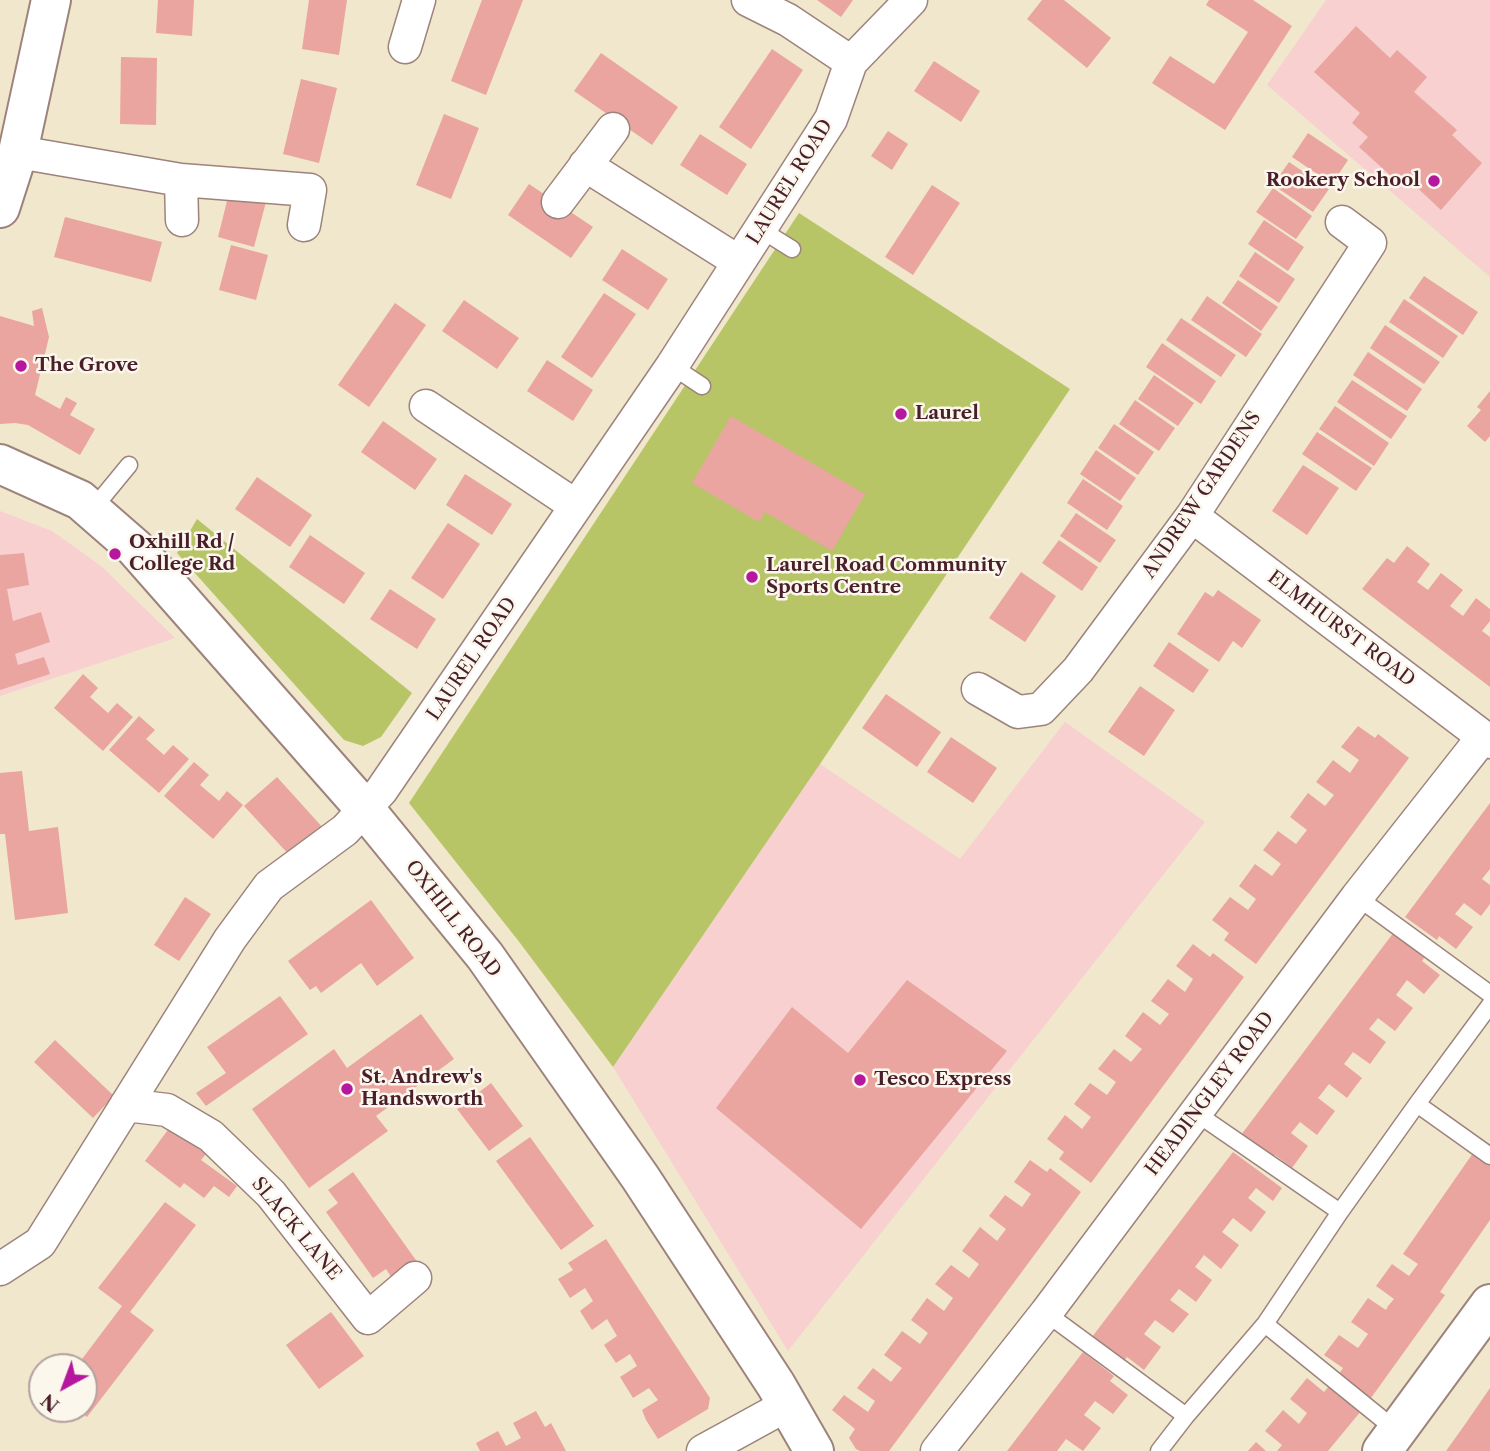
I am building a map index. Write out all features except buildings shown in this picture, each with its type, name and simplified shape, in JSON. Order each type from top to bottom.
[{"type":"main road","points":[[0,208],[18,152],[51,0]]},
{"type":"main road","name":"OXHILL ROAD","points":[[2,466],[80,500],[135,548],[364,808],[485,956],[640,1177],[761,1362],[814,1451]]},
{"type":"main road","points":[[1392,1444],[1490,1304]]},
{"type":"street","points":[[405,47],[419,0]]},
{"type":"street","points":[[748,0],[788,20],[851,62]]},
{"type":"street","name":"LAUREL ROAD","points":[[364,808],[381,791],[672,366],[831,119],[851,62],[911,0]]},
{"type":"street","points":[[558,202],[613,129]]},
{"type":"street","points":[[18,152],[181,180],[310,190],[304,225]]},
{"type":"street","name":"LAUREL ROAD","points":[[586,165],[739,262]]},
{"type":"street","points":[[181,180],[182,220]]},
{"type":"street","name":"ANDREW GARDENS","points":[[978,689],[1018,712],[1041,709],[1078,670],[1192,516],[1370,243],[1342,222]]},
{"type":"street","points":[[424,408],[576,506]]},
{"type":"street","name":"ELMHURST ROAD","points":[[1192,516],[1486,740]]},
{"type":"street","name":"HEADINGLEY ROAD","points":[[937,1451],[1046,1313],[1357,897],[1486,740]]},
{"type":"street","points":[[0,1269],[40,1243],[230,939],[269,887],[345,830],[364,808]]},
{"type":"street","name":"SLACK LANE","points":[[126,1105],[167,1110],[211,1136],[271,1194],[368,1318],[415,1278]]},
{"type":"street","points":[[704,1451],[787,1405]]},
{"type":"lane","points":[[760,229],[792,249]]},
{"type":"lane","points":[[672,366],[702,386]]},
{"type":"lane","points":[[92,510],[129,465]]},
{"type":"lane","points":[[1357,897],[1490,994]]},
{"type":"lane","points":[[1159,1451],[1265,1324],[1340,1212],[1490,1005]]},
{"type":"lane","points":[[1417,1104],[1490,1156]]},
{"type":"lane","points":[[1196,1113],[1340,1212]]},
{"type":"lane","points":[[1046,1313],[1186,1416]]},
{"type":"lane","points":[[1265,1324],[1392,1444]]},
{"type":"shaded area","name":"Rookery School","points":[[1326,0],[1490,0],[1490,277],[1267,85]]},
{"type":"shaded area","points":[[0,511],[52,531],[101,566],[175,638],[0,696]]},
{"type":"shaded area","points":[[1065,722],[1205,822],[788,1351],[613,1067],[820,764],[960,859]]},
{"type":"green space","name":"Laurel Road Community Sports Centre","points":[[799,213],[1070,389],[820,764],[613,1067],[517,939],[409,803]]},
{"type":"green space","points":[[197,519],[412,693],[381,737],[363,746],[344,740],[177,553]]},
{"type":"place","name":"Rookery School","points":[[1434,181]]},
{"type":"place","name":"The Grove","points":[[21,366]]},
{"type":"place","name":"Laurel","points":[[901,414]]},
{"type":"place","name":"Oxhill Rd / College Rd","points":[[115,554]]},
{"type":"place","name":"Laurel Road Community Sports Centre","points":[[752,577]]},
{"type":"place","name":"Tesco Express","points":[[860,1080]]},
{"type":"place","name":"St. Andrew's Handsworth","points":[[347,1089]]}]
